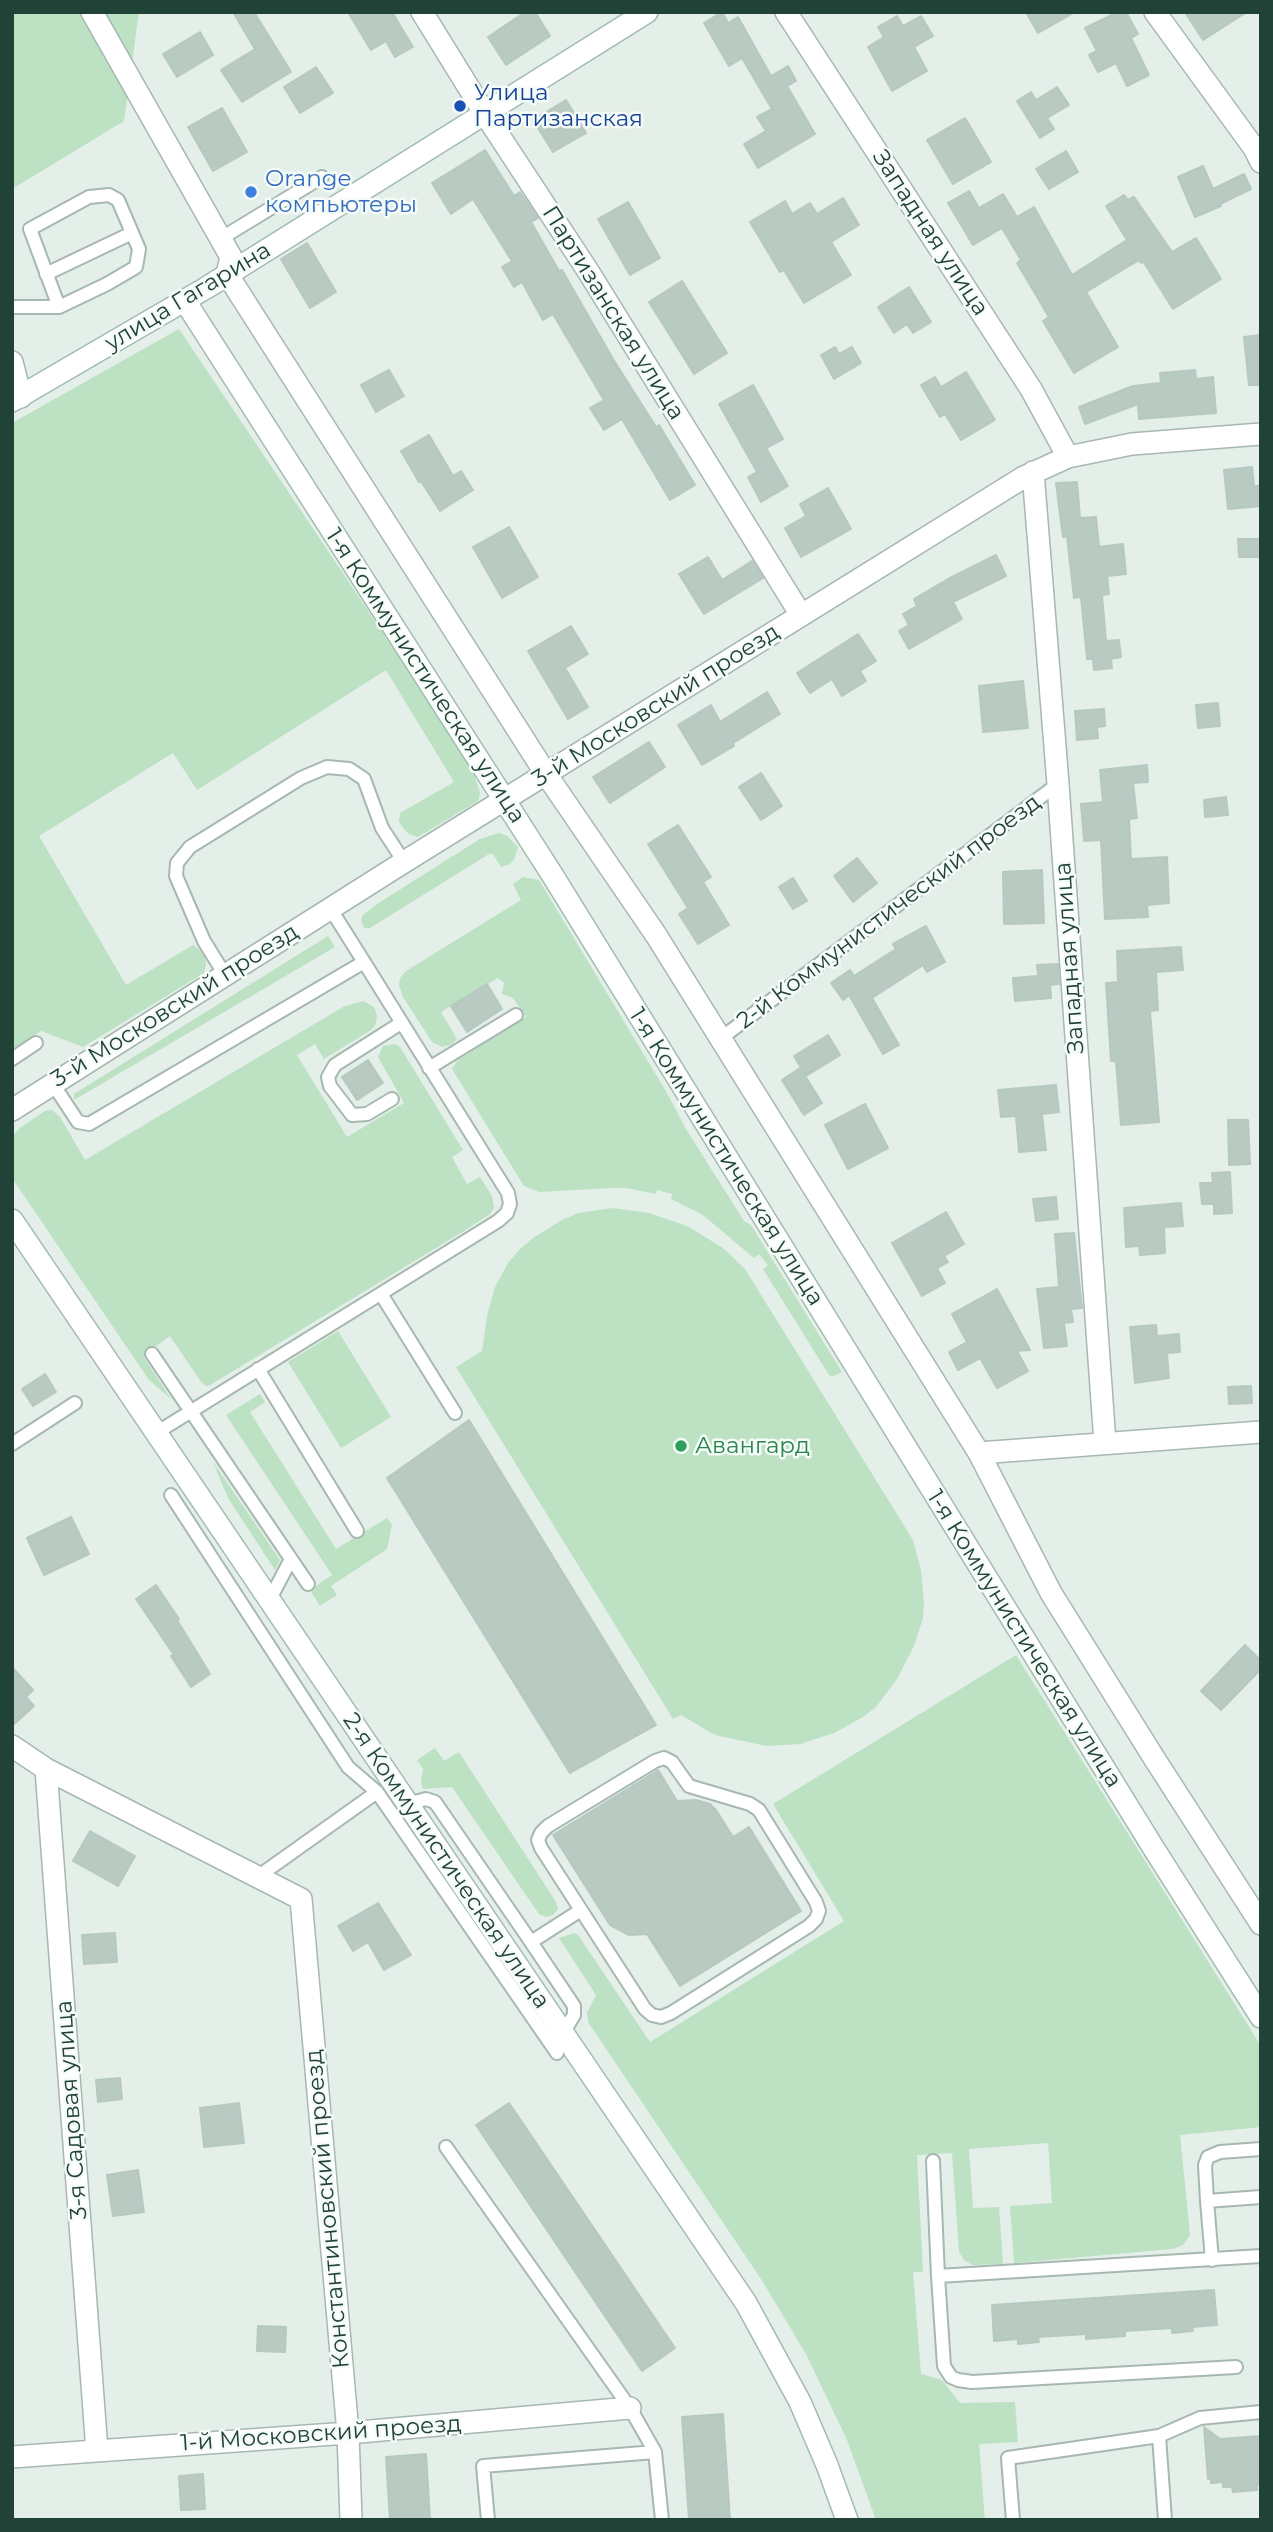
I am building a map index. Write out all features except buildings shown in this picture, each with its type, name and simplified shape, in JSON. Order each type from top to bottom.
[{"type":"street","points":[[92,12],[231,257],[228,274],[546,774],[637,905],[979,1453],[1051,1593],[1261,1924]]},
{"type":"street","name":"Партизанская улица","points":[[422,12],[588,271],[802,615]]},
{"type":"street","name":"улица Гагарина","points":[[17,399],[185,301],[646,12]]},
{"type":"street","name":"Западная улица","points":[[786,12],[1031,389],[1068,457]]},
{"type":"street","points":[[1155,12],[1254,148],[1261,162]]},
{"type":"street","name":"1-я Коммунистическая улица","points":[[185,301],[504,800],[1261,2017]]},
{"type":"street","points":[[12,362],[17,399]]},
{"type":"street","name":"3-й Московский проезд","points":[[12,1110],[404,862],[1033,472],[1068,457],[1132,444],[1261,433]]},
{"type":"street","name":"Западная улица","points":[[1033,472],[1105,1443]]},
{"type":"street","name":"2-я Коммунистическая улица","points":[[12,1220],[407,1804],[560,2043],[765,2335],[810,2423],[847,2520]]},
{"type":"street","points":[[979,1453],[1261,1432]]},
{"type":"street","points":[[12,1746],[46,1769],[256,1878]]},
{"type":"street","name":"3-я Садовая улица","points":[[46,1769],[97,2451]]},
{"type":"street","name":"Константиновский проезд","points":[[256,1878],[301,1899],[348,2433],[351,2520]]},
{"type":"street","name":"1-й Московский проезд","points":[[12,2457],[348,2433],[630,2408]]},
{"type":"lane","points":[[220,239],[322,177]]},
{"type":"lane","points":[[12,307],[59,307],[107,285],[136,267],[139,249],[118,200],[108,195],[89,197],[30,229],[59,307]]},
{"type":"lane","points":[[46,274],[132,233]]},
{"type":"lane","points":[[225,975],[204,941],[176,876],[177,863],[190,847],[301,778],[327,768],[349,769],[364,779],[382,828],[404,862]]},
{"type":"lane","name":"2-й Коммунистический проезд","points":[[720,1039],[1058,784]]},
{"type":"lane","points":[[156,1433],[498,1221],[509,1208],[508,1193],[331,908]]},
{"type":"lane","points":[[52,1084],[78,1122],[89,1124],[364,962]]},
{"type":"lane","points":[[429,1068],[516,1015]]},
{"type":"lane","points":[[392,1099],[367,1114],[352,1115],[330,1086],[328,1077],[335,1065],[401,1023]]},
{"type":"lane","points":[[12,1059],[36,1044]]},
{"type":"lane","points":[[381,1294],[455,1413]]},
{"type":"lane","points":[[152,1354],[308,1584]]},
{"type":"lane","points":[[258,1370],[357,1531]]},
{"type":"lane","points":[[12,1444],[75,1402]]},
{"type":"lane","points":[[171,1495],[348,1768],[377,1792],[560,2043],[574,2015],[574,2006],[435,1802],[426,1799],[407,1804]]},
{"type":"lane","points":[[270,1601],[291,1559]]},
{"type":"lane","points":[[664,1758],[671,1762],[689,1786],[750,1804],[759,1810],[819,1911],[809,1926],[661,2017],[652,2015],[645,2009],[581,1910],[541,1849],[539,1836],[548,1826],[664,1758]]},
{"type":"lane","points":[[256,1878],[377,1792]]},
{"type":"lane","points":[[531,1942],[581,1910]]},
{"type":"lane","points":[[446,2147],[630,2408],[655,2452],[662,2520]]},
{"type":"lane","points":[[1212,2260],[1205,2165],[1208,2157],[1220,2152],[1261,2149]]},
{"type":"lane","points":[[933,2161],[944,2365],[951,2377],[972,2382],[1236,2367]]},
{"type":"lane","points":[[1207,2201],[1261,2197]]},
{"type":"lane","points":[[938,2276],[1261,2256]]},
{"type":"lane","points":[[1013,2520],[1008,2458],[1159,2436],[1200,2418],[1261,2412]]},
{"type":"lane","points":[[1159,2436],[1165,2520]]},
{"type":"lane","points":[[488,2520],[483,2466],[655,2452]]},
{"type":"green space","points":[[12,12],[139,12],[124,121],[12,189]]},
{"type":"green space","points":[[179,329],[471,764],[480,793],[478,801],[418,837],[403,828],[399,821],[400,813],[454,782],[386,670],[197,790],[173,753],[39,836],[126,985],[193,945],[205,954],[204,973],[83,1047],[41,1031],[12,1049],[12,423]]},
{"type":"green space","points":[[499,833],[507,836],[518,847],[510,864],[501,867],[493,854],[489,854],[370,928],[364,928],[361,919],[363,915],[377,904],[480,839]]},
{"type":"green space","points":[[523,877],[539,880],[686,1129],[744,1221],[751,1225],[842,1372],[829,1375],[763,1269],[768,1265],[759,1254],[754,1258],[703,1215],[671,1199],[672,1194],[626,1188],[539,1192],[524,1186],[452,1069],[458,1060],[526,1017],[513,998],[502,994],[504,983],[498,978],[441,1012],[457,1039],[451,1045],[442,1047],[432,1042],[403,997],[399,985],[400,978],[406,971],[521,900],[513,884]]},
{"type":"green space","points":[[328,936],[335,947],[74,1100],[74,1094]]},
{"type":"green space","points":[[363,1001],[374,1007],[377,1015],[376,1024],[371,1030],[324,1059],[315,1044],[297,1055],[347,1137],[404,1103],[378,1057],[383,1046],[395,1044],[400,1047],[463,1150],[452,1157],[467,1184],[480,1177],[492,1196],[494,1208],[490,1214],[464,1231],[210,1385],[206,1386],[201,1382],[170,1336],[143,1356],[171,1399],[149,1380],[12,1178],[12,1136],[45,1111],[52,1110],[60,1117],[85,1160],[343,1007]]},
{"type":"green space","name":"Авангард","points":[[613,1208],[649,1213],[687,1226],[723,1248],[745,1269],[913,1540],[921,1570],[924,1604],[923,1618],[914,1646],[897,1679],[876,1707],[834,1733],[800,1744],[766,1746],[715,1735],[681,1715],[673,1719],[456,1367],[482,1351],[495,1287],[508,1263],[519,1250],[562,1220],[578,1213]]},
{"type":"green space","points":[[338,1331],[391,1417],[341,1448],[288,1362]]},
{"type":"green space","points":[[260,1394],[265,1402],[250,1412],[336,1549],[387,1518],[392,1525],[387,1549],[331,1586],[337,1595],[320,1606],[310,1590],[332,1575],[226,1415]]},
{"type":"green space","points":[[213,1462],[280,1560],[275,1570],[228,1498]]},
{"type":"green space","points":[[1016,1655],[1261,2046],[1261,2127],[1180,2135],[1190,2235],[1183,2245],[1173,2249],[1014,2263],[1010,2206],[1052,2203],[1048,2143],[969,2149],[973,2208],[999,2207],[1003,2264],[972,2265],[964,2260],[959,2252],[952,2153],[917,2155],[923,2272],[913,2272],[921,2374],[942,2380],[960,2403],[1015,2402],[1018,2442],[979,2444],[985,2520],[876,2520],[847,2440],[807,2356],[763,2282],[588,2022],[587,2013],[596,1995],[559,1938],[574,1933],[578,1935],[650,2042],[844,1921],[773,1804]]},
{"type":"green space","points":[[435,1748],[444,1761],[459,1752],[556,1902],[558,1909],[553,1915],[546,1917],[539,1914],[452,1787],[423,1789],[423,1769],[417,1760]]},
{"type":"place","name":"Улица Партизанская","points":[[460,106]]},
{"type":"place","name":"Orange компьютеры","points":[[251,192]]},
{"type":"place","name":"Авангард","points":[[681,1446]]}]
